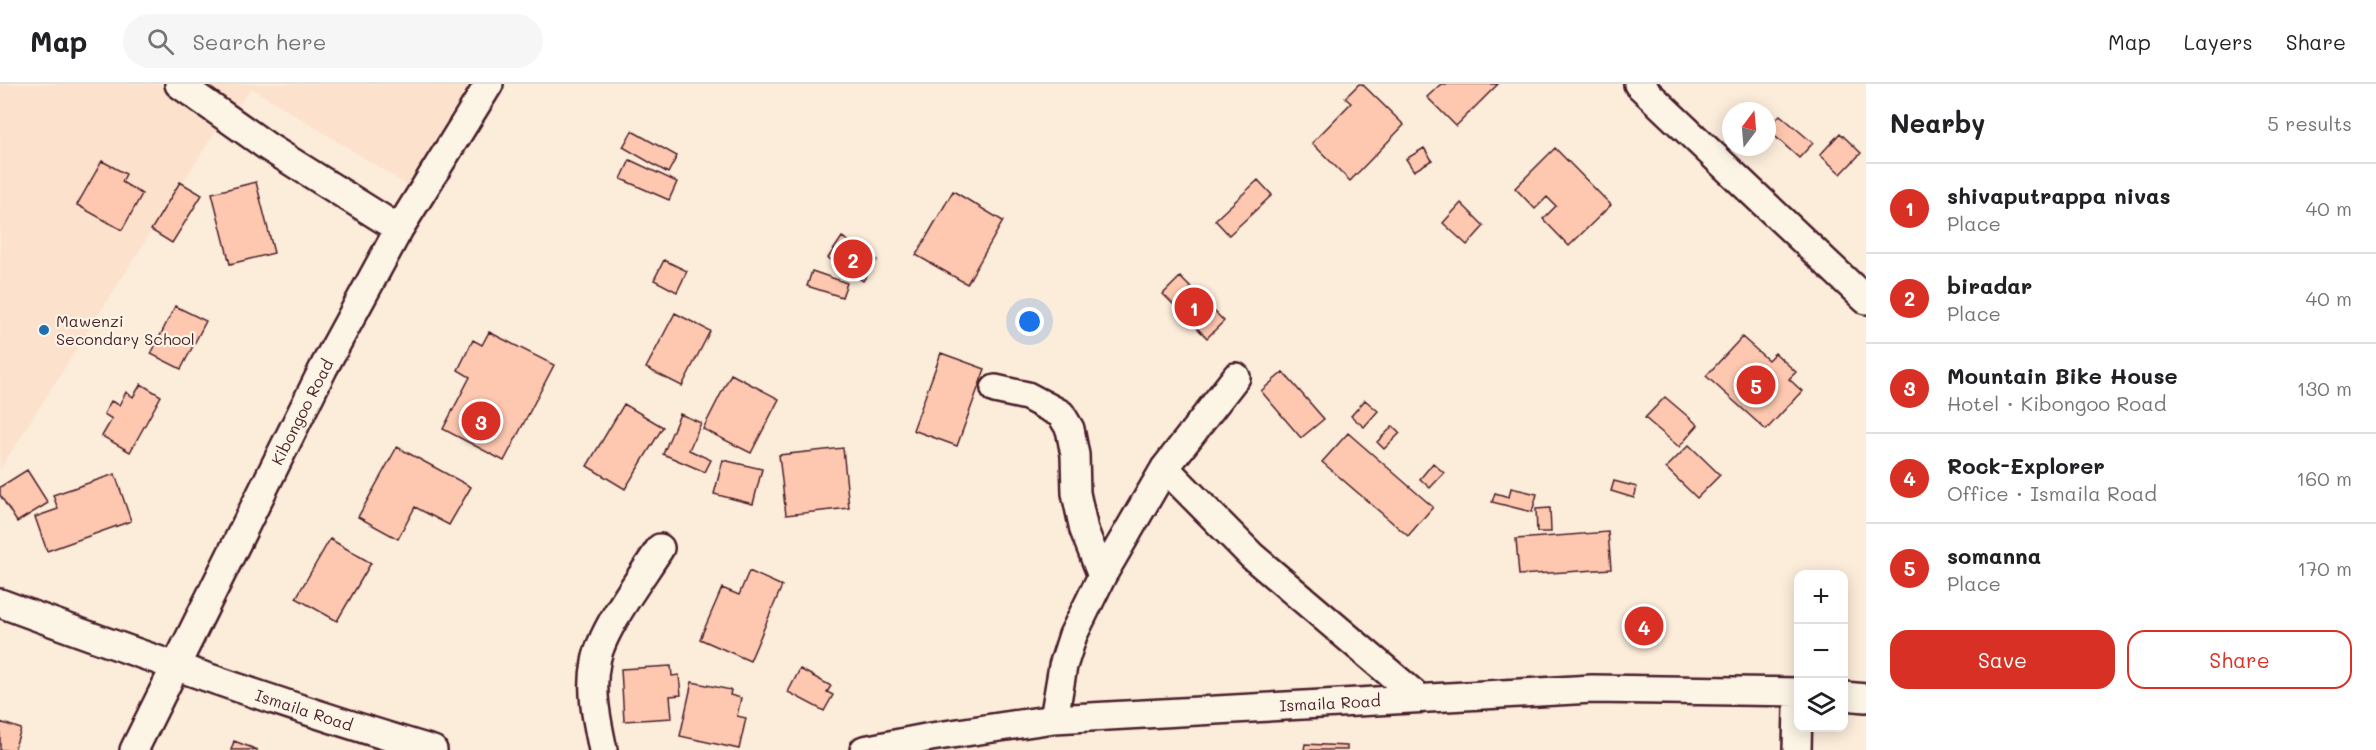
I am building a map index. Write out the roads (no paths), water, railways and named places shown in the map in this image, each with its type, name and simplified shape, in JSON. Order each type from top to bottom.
[{"type":"street","points":[[178,84],[268,147],[399,229]]},
{"type":"street","name":"Kibongoo Road","points":[[134,750],[324,367],[399,229],[489,84]]},
{"type":"street","points":[[1638,84],[1866,300]]},
{"type":"street","points":[[1054,719],[1063,666],[1073,635],[1102,576],[1165,468],[1236,377]]},
{"type":"street","points":[[995,389],[1027,396],[1062,414],[1070,429],[1075,455],[1076,493],[1084,530],[1102,576]]},
{"type":"street","points":[[1165,468],[1252,556],[1419,698]]},
{"type":"street","points":[[603,750],[594,690],[600,645],[660,548]]},
{"type":"street","name":"Ismaila Road","points":[[0,603],[175,668],[343,724],[434,750]]},
{"type":"street","name":"Ismaila Road","points":[[864,750],[931,737],[1054,719],[1592,688],[1794,692]]},
{"type":"street","points":[[1848,696],[1866,698]]},
{"type":"street","points":[[1797,732],[1797,750]]},
{"type":"place","name":"biradar","points":[[853,259]]},
{"type":"place","name":"shivaputrappa nivas","points":[[1194,307]]},
{"type":"place","name":"Mawenzi Secondary School","points":[[44,330]]},
{"type":"place","name":"somanna","points":[[1756,385]]},
{"type":"place","name":"Mountain Bike House","points":[[481,421]]},
{"type":"place","name":"Rock-Explorer","points":[[1644,626]]}]
